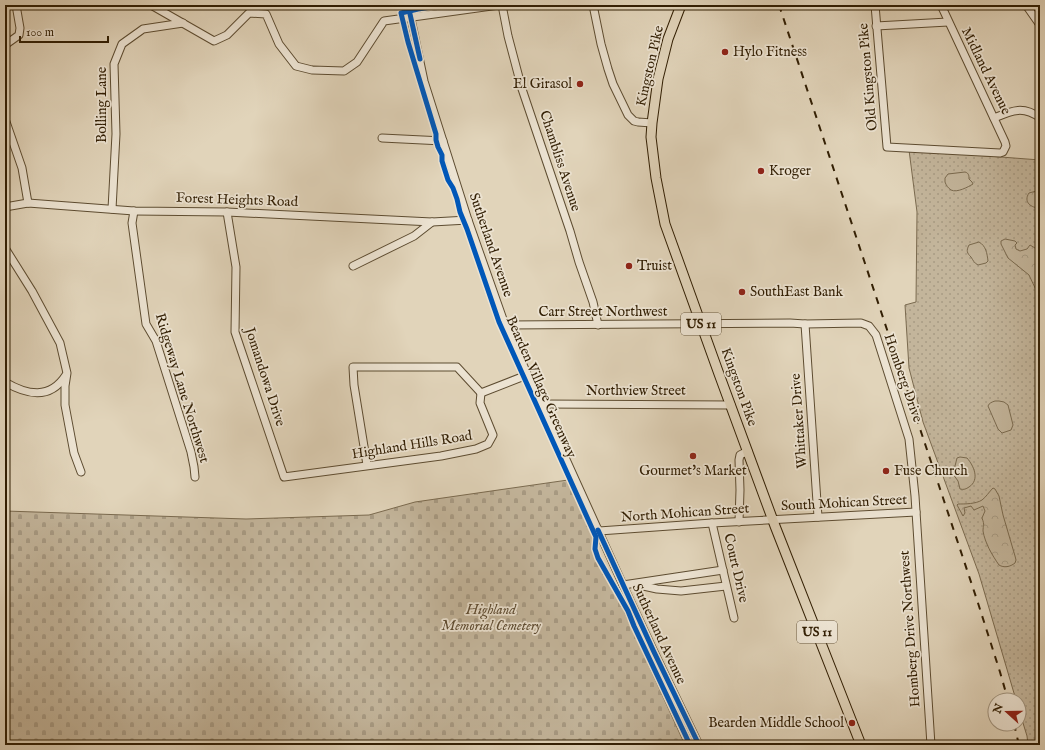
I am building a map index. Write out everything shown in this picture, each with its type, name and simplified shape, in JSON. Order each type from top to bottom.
[{"type":"main road","name":"Kingston Pike","points":[[681,5],[668,39],[660,71],[652,123],[656,178],[665,224],[773,520],[859,744]]},
{"type":"street","points":[[5,45],[19,35],[20,28],[16,5]]},
{"type":"street","points":[[151,5],[214,41],[227,35],[249,13],[266,14],[279,44],[296,66],[312,70],[344,71],[357,62],[384,22],[500,5]]},
{"type":"street","name":"Sutherland Avenue","points":[[408,5],[424,81],[468,220],[505,325],[654,652],[700,745]]},
{"type":"street","name":"Chambliss Avenue","points":[[500,5],[522,89],[593,302],[598,325]]},
{"type":"street","points":[[593,5],[608,69],[613,84],[628,115],[630,118],[638,122],[652,123]]},
{"type":"street","name":"Old Kingston Pike","points":[[875,5],[887,147],[1000,153],[1005,150]]},
{"type":"street","name":"Midland Avenue","points":[[941,5],[1005,142],[1005,150]]},
{"type":"street","points":[[1026,5],[1040,25]]},
{"type":"street","name":"Bolling Lane","points":[[112,209],[116,134],[114,64],[122,44],[143,29],[183,22]]},
{"type":"street","points":[[876,26],[948,22]]},
{"type":"street","points":[[994,118],[1011,110],[1020,110],[1036,114],[1040,118]]},
{"type":"street","points":[[5,119],[22,168],[28,203]]},
{"type":"street","points":[[382,138],[443,141]]},
{"type":"street","name":"Forest Heights Road","points":[[5,206],[28,203],[134,211],[227,212],[432,222],[468,220]]},
{"type":"street","name":"Ridgeway Lane Northwest","points":[[134,211],[132,223],[146,324],[156,341],[191,452],[195,477]]},
{"type":"street","name":"Jomandowa Drive","points":[[227,212],[236,267],[235,332],[284,477]]},
{"type":"street","points":[[353,266],[414,236],[432,222]]},
{"type":"street","points":[[5,248],[32,291],[60,342],[67,373],[65,406],[74,453],[81,472]]},
{"type":"street","name":"Homberg Drive","points":[[701,324],[790,323],[861,324],[869,326],[876,335],[909,439],[916,512]]},
{"type":"street","name":"Carr Street Northwest","points":[[505,325],[701,324]]},
{"type":"street","name":"Whittaker Drive","points":[[806,324],[818,517]]},
{"type":"street","points":[[367,465],[354,385],[353,367],[457,367],[481,393],[528,375]]},
{"type":"street","points":[[5,382],[15,388],[33,394],[52,390],[62,381],[67,373]]},
{"type":"street","name":"Highland Hills Road","points":[[284,477],[441,456],[476,449],[488,444],[493,435],[480,403],[481,393]]},
{"type":"street","name":"Northview Street","points":[[541,404],[731,405]]},
{"type":"street","points":[[739,522],[739,460],[740,455],[748,451]]},
{"type":"street","name":"South Mohican Street","points":[[773,520],[916,512]]},
{"type":"street","name":"Homberg Drive Northwest","points":[[916,512],[931,745]]},
{"type":"street","name":"North Mohican Street","points":[[599,532],[712,523],[773,520]]},
{"type":"street","name":"Court Drive","points":[[712,523],[734,618]]},
{"type":"street","points":[[623,585],[723,570]]},
{"type":"street","points":[[635,584],[657,589],[681,591],[726,586]]},
{"type":"green space","points":[[909,150],[1040,160],[1040,745],[1028,745],[1026,732],[1027,732],[1027,692],[1014,692],[979,574],[923,422],[909,368],[905,305],[916,302],[917,212]]},
{"type":"green space","points":[[965,172],[968,174],[969,179],[973,184],[959,190],[951,190],[945,182],[945,178],[948,174]]},
{"type":"green space","points":[[1040,190],[1040,208],[1031,206],[1027,202],[1027,196],[1029,193]]},
{"type":"green space","points":[[1005,239],[1015,241],[1017,243],[1015,245],[1016,249],[1020,251],[1027,249],[1030,245],[1040,251],[1040,296],[1029,275],[1008,258],[1001,244],[1001,241]]},
{"type":"green space","points":[[979,242],[985,248],[988,261],[978,265],[967,250],[969,245]]},
{"type":"green space","points":[[995,401],[1004,402],[1008,405],[1013,425],[1011,430],[1002,433],[998,429],[988,406],[990,403]]},
{"type":"green space","points":[[957,458],[967,458],[975,473],[972,484],[968,488],[964,489],[960,489],[958,481],[953,474]]},
{"type":"green space","name":"Highland Memorial Cemetery","points":[[568,480],[628,620],[685,745],[5,745],[5,511],[246,519],[369,515],[415,502]]},
{"type":"green space","points":[[993,488],[999,496],[1016,560],[1015,563],[1007,567],[999,565],[987,544],[983,531],[984,524],[982,518],[985,511],[983,506],[974,510],[971,506],[964,508],[965,513],[963,516],[957,505],[970,504],[980,501]]},
{"type":"railway","points":[[779,5],[978,603],[1006,692]]},
{"type":"railway","points":[[1016,732],[1019,745]]},
{"type":"cycle path","points":[[408,5],[420,59]]},
{"type":"cycle path","name":"Bearden Village Greenway","points":[[444,5],[401,13],[448,180],[457,199],[460,212],[499,322],[596,537],[595,549],[598,558],[628,611],[690,745]]},
{"type":"cycle path","points":[[598,530],[699,745]]},
{"type":"place","name":"Hylo Fitness","points":[[725,52]]},
{"type":"place","name":"El Girasol","points":[[580,84]]},
{"type":"place","name":"Kroger","points":[[761,171]]},
{"type":"place","name":"Truist","points":[[629,266]]},
{"type":"place","name":"SouthEast Bank","points":[[742,292]]},
{"type":"place","name":"Gourmet's Market","points":[[693,456]]},
{"type":"place","name":"Fuse Church","points":[[886,471]]},
{"type":"place","name":"Bearden Middle School","points":[[852,723]]}]
